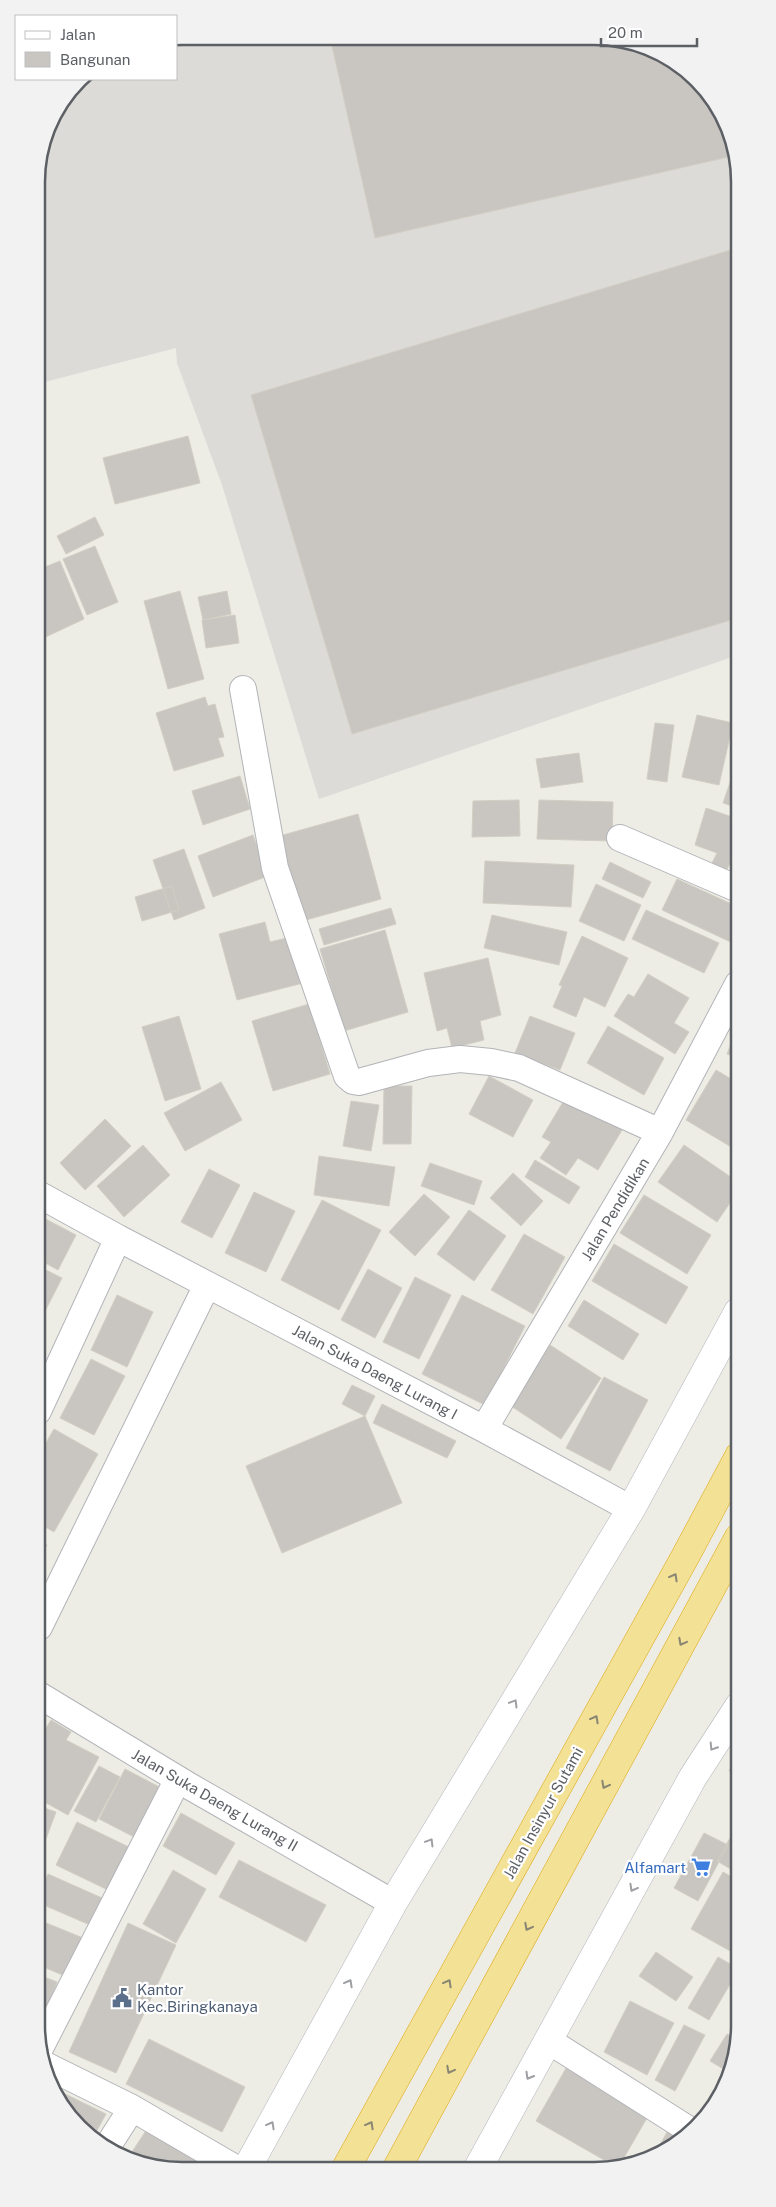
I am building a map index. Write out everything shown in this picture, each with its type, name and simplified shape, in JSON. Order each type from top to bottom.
[{"type":"highway","name":"Jalan Insinyur Sutami","points":[[349,2162],[731,1471]]},
{"type":"highway","points":[[400,2162],[731,1552]]},
{"type":"street","points":[[243,689],[274,868],[347,1076],[353,1081],[359,1082],[428,1063],[460,1059],[491,1062],[519,1068],[660,1132]]},
{"type":"street","points":[[620,838],[731,886]]},
{"type":"street","name":"Jalan Pendidikan","points":[[484,1429],[660,1132],[731,997]]},
{"type":"street","name":"Jalan Suka Daeng Lurang I","points":[[45,1198],[207,1285],[484,1429],[630,1509]]},
{"type":"street","points":[[45,1396],[118,1238]]},
{"type":"street","points":[[45,1613],[207,1285]]},
{"type":"street","points":[[251,2162],[393,1903],[630,1509],[731,1325]]},
{"type":"street","name":"Jalan Suka Daeng Lurang II","points":[[45,1700],[393,1903]]},
{"type":"street","points":[[481,2162],[693,1777],[731,1718]]},
{"type":"street","points":[[46,2037],[178,1779]]},
{"type":"street","points":[[549,2042],[685,2127]]},
{"type":"street","points":[[52,2068],[132,2108],[225,2162]]},
{"type":"street","points":[[111,2142],[132,2108]]},
{"type":"shaded area","points":[[178,45],[603,45],[638,52],[662,63],[691,85],[713,114],[724,138],[731,173],[731,657],[319,799],[222,485],[177,363],[176,348],[45,382],[46,164],[59,122],[73,99],[91,80],[178,80]]},
{"type":"building","points":[[332,45],[603,45],[638,52],[662,63],[691,85],[713,114],[724,138],[728,157],[375,238]]},
{"type":"building","points":[[731,250],[731,620],[352,734],[251,395]]},
{"type":"building","points":[[188,436],[200,483],[115,504],[103,458]]},
{"type":"building","points":[[95,517],[104,535],[66,554],[57,536]]},
{"type":"building","points":[[95,546],[118,602],[87,615],[63,559]]},
{"type":"building","points":[[60,561],[84,619],[45,637],[45,567]]},
{"type":"building","points":[[180,591],[204,679],[168,689],[144,601]]},
{"type":"building","points":[[227,591],[231,614],[203,620],[198,597]]},
{"type":"building","points":[[235,615],[239,643],[206,648],[202,620]]},
{"type":"building","points":[[205,697],[208,706],[215,704],[224,737],[218,738],[224,756],[174,771],[156,713]]},
{"type":"building","points":[[697,715],[731,723],[731,732],[719,785],[682,777]]},
{"type":"building","points":[[655,723],[674,725],[667,782],[647,779]]},
{"type":"building","points":[[579,753],[583,782],[541,788],[536,759]]},
{"type":"building","points":[[240,776],[250,809],[203,825],[192,791]]},
{"type":"building","points":[[731,780],[731,806],[723,803]]},
{"type":"building","points":[[519,800],[520,836],[472,837],[473,801]]},
{"type":"building","points":[[539,800],[613,802],[612,841],[537,839]]},
{"type":"building","points":[[706,808],[731,817],[731,862],[726,871],[712,863],[717,853],[695,845]]},
{"type":"building","points":[[358,814],[381,899],[299,922],[276,837]]},
{"type":"building","points":[[253,835],[268,876],[213,897],[198,856]]},
{"type":"building","points":[[184,849],[205,908],[174,920],[153,860]]},
{"type":"building","points":[[485,861],[574,865],[571,907],[483,903]]},
{"type":"building","points":[[610,862],[651,882],[643,898],[602,879]]},
{"type":"building","points":[[677,879],[731,904],[731,942],[662,910]]},
{"type":"building","points":[[596,884],[641,905],[624,941],[579,921]]},
{"type":"building","points":[[172,886],[179,910],[142,921],[135,897]]},
{"type":"building","points":[[391,908],[396,924],[324,945],[319,929]]},
{"type":"building","points":[[646,910],[719,943],[704,973],[632,939]]},
{"type":"building","points":[[492,915],[567,932],[559,965],[484,948]]},
{"type":"building","points":[[265,922],[270,942],[295,936],[307,982],[237,1000],[219,934]]},
{"type":"building","points":[[385,930],[408,1012],[344,1031],[320,949]]},
{"type":"building","points":[[582,936],[628,958],[605,1007],[584,997],[576,1017],[553,1007],[562,986],[559,985]]},
{"type":"building","points":[[488,958],[501,1015],[480,1021],[484,1040],[452,1048],[447,1028],[437,1031],[424,973]]},
{"type":"building","points":[[648,974],[689,998],[674,1023],[689,1032],[675,1054],[614,1016],[628,994],[634,997]]},
{"type":"building","points":[[309,1004],[330,1074],[273,1091],[252,1021]]},
{"type":"building","points":[[179,1016],[201,1089],[165,1101],[142,1027]]},
{"type":"building","points":[[530,1016],[575,1033],[560,1070],[515,1053]]},
{"type":"building","points":[[608,1026],[664,1058],[644,1095],[587,1063]]},
{"type":"building","points":[[731,1044],[731,1055],[727,1054]]},
{"type":"building","points":[[716,1070],[731,1079],[731,1147],[686,1120]]},
{"type":"building","points":[[489,1076],[533,1100],[513,1137],[469,1114]]},
{"type":"building","points":[[221,1082],[242,1120],[185,1151],[164,1113]]},
{"type":"building","points":[[384,1086],[412,1086],[411,1144],[383,1144]]},
{"type":"building","points":[[566,1097],[622,1130],[598,1170],[578,1158],[566,1175],[540,1158],[551,1142],[542,1137]]},
{"type":"building","points":[[351,1101],[379,1105],[371,1151],[343,1146]]},
{"type":"building","points":[[105,1119],[131,1146],[85,1190],[60,1163]]},
{"type":"building","points":[[143,1145],[170,1175],[124,1217],[97,1186]]},
{"type":"building","points":[[684,1145],[731,1177],[731,1201],[717,1222],[658,1182]]},
{"type":"building","points":[[319,1156],[395,1167],[389,1206],[314,1195]]},
{"type":"building","points":[[535,1160],[580,1187],[569,1204],[525,1177]]},
{"type":"building","points":[[430,1163],[482,1181],[474,1205],[421,1186]]},
{"type":"building","points":[[209,1169],[240,1185],[212,1238],[181,1222]]},
{"type":"building","points":[[513,1173],[543,1201],[521,1226],[490,1198]]},
{"type":"building","points":[[254,1192],[295,1211],[266,1272],[225,1253]]},
{"type":"building","points":[[424,1194],[450,1217],[415,1256],[389,1232]]},
{"type":"building","points":[[644,1195],[711,1235],[687,1274],[620,1233]]},
{"type":"building","points":[[322,1200],[381,1230],[339,1310],[281,1280]]},
{"type":"building","points":[[469,1210],[506,1236],[474,1281],[437,1254]]},
{"type":"building","points":[[45,1219],[76,1235],[58,1270],[45,1263]]},
{"type":"building","points":[[524,1234],[565,1257],[533,1314],[491,1290]]},
{"type":"building","points":[[614,1244],[688,1287],[666,1324],[592,1281]]},
{"type":"building","points":[[368,1269],[402,1288],[375,1338],[341,1320]]},
{"type":"building","points":[[45,1270],[62,1278],[45,1311]]},
{"type":"building","points":[[415,1277],[451,1295],[419,1359],[383,1342]]},
{"type":"building","points":[[117,1295],[153,1312],[127,1367],[91,1350]]},
{"type":"building","points":[[462,1295],[525,1326],[485,1405],[422,1374]]},
{"type":"building","points":[[584,1300],[639,1334],[623,1360],[568,1326]]},
{"type":"building","points":[[550,1345],[601,1378],[561,1439],[511,1406]]},
{"type":"building","points":[[91,1359],[125,1376],[94,1435],[60,1418]]},
{"type":"building","points":[[604,1377],[648,1400],[610,1471],[566,1448]]},
{"type":"building","points":[[352,1385],[375,1396],[365,1416],[342,1404]]},
{"type":"building","points":[[382,1404],[456,1441],[447,1458],[373,1423]]},
{"type":"building","points":[[365,1416],[402,1503],[282,1553],[246,1466]]},
{"type":"building","points":[[54,1429],[98,1454],[54,1532],[45,1527],[45,1445]]},
{"type":"building","points":[[51,1720],[71,1732],[66,1740],[99,1757],[68,1815],[45,1802],[45,1730]]},
{"type":"building","points":[[99,1766],[120,1777],[96,1822],[74,1811]]},
{"type":"building","points":[[125,1769],[169,1792],[144,1842],[99,1819]]},
{"type":"building","points":[[45,1808],[56,1812],[45,1842]]},
{"type":"building","points":[[181,1813],[235,1843],[216,1875],[163,1846]]},
{"type":"building","points":[[77,1822],[131,1848],[110,1891],[56,1865]]},
{"type":"building","name":"Alfamart","points":[[704,1833],[728,1845],[698,1901],[674,1888]]},
{"type":"building","points":[[731,1836],[731,1869],[717,1861]]},
{"type":"building","points":[[239,1860],[326,1905],[306,1942],[219,1897]]},
{"type":"building","name":"Kantor Kec.Biringkanaya","points":[[173,1870],[206,1889],[176,1943],[143,1924]]},
{"type":"building","points":[[723,1872],[731,1876],[731,1952],[691,1929]]},
{"type":"building","points":[[48,1874],[102,1898],[90,1925],[45,1906],[45,1881]]},
{"type":"building","points":[[45,1922],[83,1938],[67,1977],[45,1968]]},
{"type":"building","name":"Kantor Kec.Biringkanaya","points":[[128,1923],[176,1945],[116,2073],[69,2052]]},
{"type":"building","points":[[656,1952],[693,1977],[676,2001],[639,1976]]},
{"type":"building","points":[[718,1957],[731,1964],[731,1983],[709,2020],[688,2008]]},
{"type":"building","points":[[45,1977],[57,1982],[45,2011]]},
{"type":"building","points":[[630,2001],[674,2023],[647,2075],[604,2052]]},
{"type":"building","points":[[684,2025],[705,2035],[675,2091],[655,2080]]},
{"type":"building","points":[[727,2034],[731,2036],[724,2069],[710,2061]]},
{"type":"building","name":"Kantor Kec.Biringkanaya","points":[[149,2039],[245,2087],[222,2132],[126,2084]]},
{"type":"building","points":[[569,2063],[651,2111],[624,2158],[607,2161],[536,2121]]},
{"type":"building","points":[[64,2093],[106,2114],[96,2132],[73,2108]]},
{"type":"building","points":[[147,2129],[197,2162],[173,2162],[132,2152]]},
{"type":"building","points":[[667,2132],[674,2136],[662,2144],[660,2145]]},
{"type":"place","name":"Alfamart","points":[[701,1867]]},
{"type":"place","name":"Kantor Kec.Biringkanaya","points":[[122,1998]]}]
